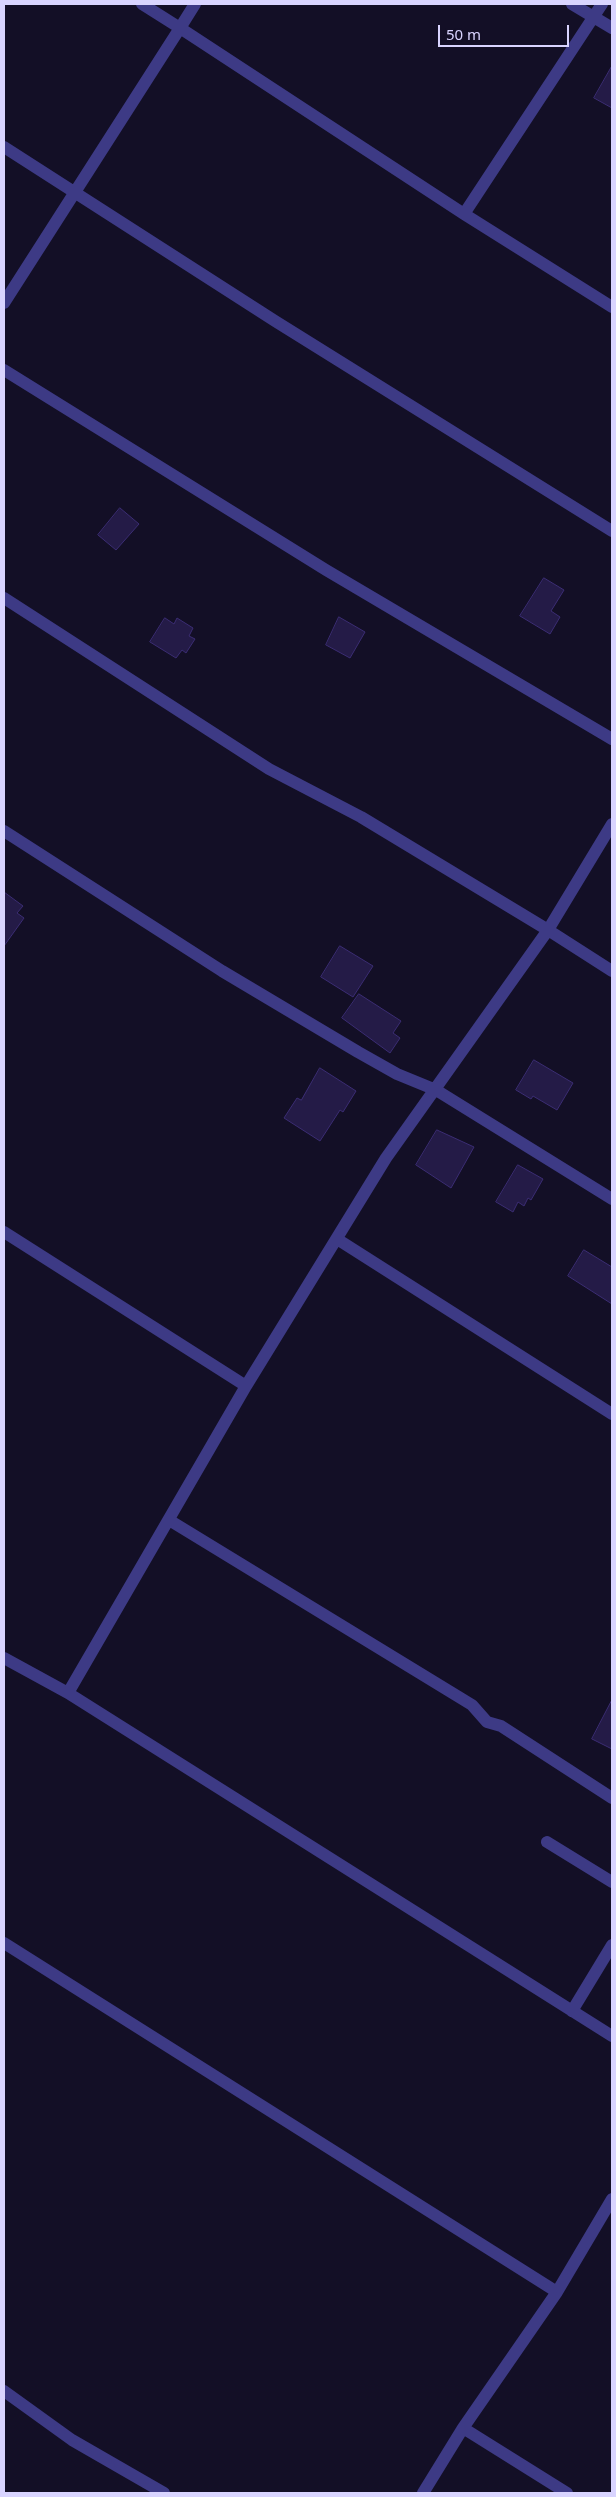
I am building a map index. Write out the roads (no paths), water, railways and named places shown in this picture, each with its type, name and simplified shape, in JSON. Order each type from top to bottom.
[{"type":"street","points":[[142,4],[464,214],[612,307]]},
{"type":"street","points":[[4,303],[77,192],[195,4]]},
{"type":"street","points":[[572,4],[612,28]]},
{"type":"street","points":[[464,214],[602,4]]},
{"type":"street","points":[[4,147],[77,192],[275,321],[612,531]]},
{"type":"street","points":[[4,370],[326,570],[612,739]]},
{"type":"street","points":[[4,598],[269,769],[362,818],[548,930],[612,972]]},
{"type":"street","points":[[68,1693],[246,1386],[386,1158],[548,930],[612,824]]},
{"type":"street","points":[[4,831],[239,981],[358,1052],[398,1074],[436,1090],[612,1198]]},
{"type":"street","points":[[4,1232],[246,1386]]},
{"type":"street","points":[[337,1239],[612,1414]]},
{"type":"street","points":[[169,1520],[472,1705],[487,1722],[501,1726],[612,1798]]},
{"type":"street","points":[[4,1658],[68,1693],[612,2036]]},
{"type":"street","points":[[546,1842],[612,1882]]},
{"type":"street","points":[[4,1943],[557,2292]]},
{"type":"street","points":[[572,2011],[612,1944]]},
{"type":"street","points":[[423,2493],[464,2428],[557,2292],[612,2199]]},
{"type":"street","points":[[4,2391],[72,2440],[164,2493]]},
{"type":"street","points":[[464,2428],[567,2493]]}]
